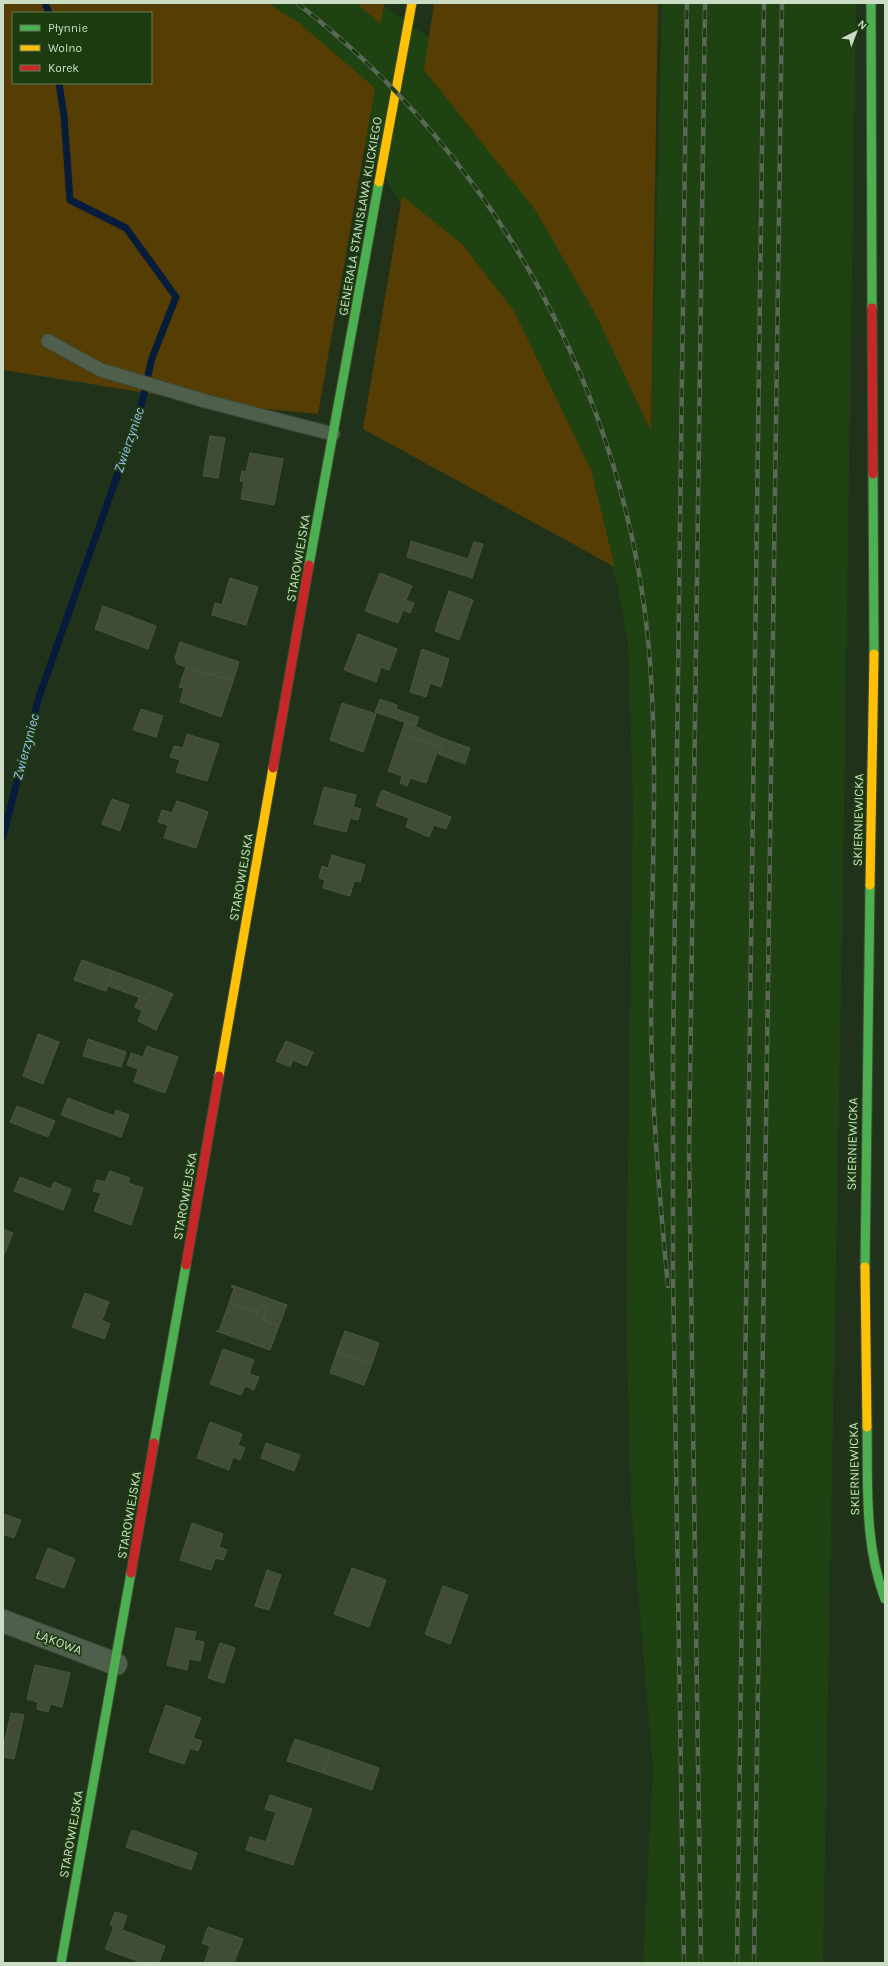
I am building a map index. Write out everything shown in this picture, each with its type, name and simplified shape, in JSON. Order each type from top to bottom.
[{"type":"street","name":"GENERAŁA STANISŁAWA KLICKIEGO","points":[[333,434],[412,3]]},
{"type":"street","name":"SKIERNIEWICKA","points":[[871,3],[874,688],[864,1223],[868,1515],[877,1579],[885,1599]]},
{"type":"street","name":"STAROWIEJSKA","points":[[61,1963],[116,1664],[333,434]]},
{"type":"street","name":"ŁĄKOWA","points":[[3,1621],[116,1664]]},
{"type":"lane","points":[[48,342],[101,370],[205,401],[333,434]]},
{"type":"shaded area","points":[[3,3],[268,3],[299,23],[375,88],[318,414],[215,404],[3,370]]},
{"type":"shaded area","points":[[207,3],[380,3],[449,52],[544,184],[651,430],[662,3],[856,3],[843,878],[823,1963],[643,1963],[653,1769],[631,1505],[626,1309],[633,804],[628,641],[616,579],[600,533],[415,226],[347,117]]},
{"type":"shaded area","points":[[356,3],[384,3],[381,24]]},
{"type":"shaded area","points":[[434,3],[658,3],[651,431],[596,315],[534,208],[424,70]]},
{"type":"shaded area","points":[[402,196],[462,244],[514,311],[591,470],[615,567],[363,429]]},
{"type":"building","points":[[210,436],[225,438],[218,478],[203,476]]},
{"type":"building","points":[[250,453],[283,459],[274,505],[241,499],[244,482],[240,481],[242,471],[246,472]]},
{"type":"building","points":[[411,541],[468,559],[474,542],[483,544],[472,578],[407,557]]},
{"type":"building","points":[[380,573],[412,586],[406,600],[414,603],[410,613],[403,610],[398,623],[365,611]]},
{"type":"building","points":[[230,578],[258,587],[246,625],[212,615],[215,603],[222,605]]},
{"type":"building","points":[[449,591],[473,600],[459,640],[435,631]]},
{"type":"building","points":[[103,606],[156,626],[148,649],[95,629]]},
{"type":"building","points":[[358,634],[397,649],[389,670],[381,667],[376,682],[344,670]]},
{"type":"building","points":[[180,642],[239,662],[233,681],[177,664],[175,658]]},
{"type":"building","points":[[422,649],[449,659],[441,687],[430,683],[426,697],[410,692]]},
{"type":"building","points":[[186,667],[233,681],[221,717],[180,702],[184,688],[179,687]]},
{"type":"building","points":[[380,699],[397,705],[396,709],[419,717],[416,726],[375,712]]},
{"type":"building","points":[[342,703],[376,714],[363,752],[330,740]]},
{"type":"building","points":[[141,709],[163,716],[156,737],[133,730]]},
{"type":"building","points":[[405,722],[444,739],[441,748],[401,734]]},
{"type":"building","points":[[187,734],[219,744],[207,781],[176,772],[180,760],[170,757],[174,746],[183,748]]},
{"type":"building","points":[[401,734],[439,747],[426,783],[410,778],[407,786],[400,783],[402,776],[388,771]]},
{"type":"building","points":[[444,739],[470,748],[465,764],[438,754]]},
{"type":"building","points":[[324,787],[356,795],[353,807],[361,809],[358,820],[350,818],[346,832],[314,824]]},
{"type":"building","points":[[382,790],[451,817],[446,829],[434,825],[429,837],[406,827],[409,818],[376,806]]},
{"type":"building","points":[[112,799],[129,805],[120,831],[102,824]]},
{"type":"building","points":[[177,801],[208,812],[196,848],[164,838],[168,825],[158,822],[162,810],[172,813]]},
{"type":"building","points":[[332,855],[365,865],[360,882],[354,881],[350,896],[323,888],[325,880],[319,878],[322,866],[328,868]]},
{"type":"building","points":[[82,960],[113,971],[106,991],[74,980]]},
{"type":"building","points":[[113,971],[154,986],[147,1000],[108,986]]},
{"type":"building","points":[[154,986],[173,994],[156,1030],[138,1021],[142,1011],[135,1007],[140,996],[147,1000]]},
{"type":"building","points":[[38,1034],[59,1042],[43,1084],[23,1076]]},
{"type":"building","points":[[88,1039],[126,1052],[121,1067],[83,1056]]},
{"type":"building","points":[[286,1041],[313,1052],[307,1066],[293,1060],[290,1067],[276,1061]]},
{"type":"building","points":[[147,1046],[178,1057],[165,1093],[134,1082],[138,1069],[127,1065],[131,1053],[143,1057]]},
{"type":"building","points":[[68,1098],[114,1116],[116,1110],[129,1115],[121,1137],[61,1115]]},
{"type":"building","points":[[17,1106],[55,1121],[48,1137],[10,1122]]},
{"type":"building","points":[[110,1171],[130,1178],[128,1183],[143,1188],[131,1225],[94,1211],[101,1193],[93,1191],[97,1180],[105,1182]]},
{"type":"building","points":[[20,1177],[51,1189],[54,1182],[71,1189],[63,1210],[14,1191]]},
{"type":"building","points":[[3,1229],[13,1233],[3,1257]]},
{"type":"building","points":[[232,1285],[287,1305],[279,1326],[263,1320],[267,1307],[260,1305],[257,1313],[229,1303],[234,1288],[231,1287]]},
{"type":"building","points":[[85,1293],[109,1302],[102,1320],[110,1324],[104,1339],[72,1327]]},
{"type":"building","points":[[229,1303],[257,1313],[260,1305],[267,1307],[263,1320],[279,1326],[270,1350],[216,1331],[219,1331]]},
{"type":"building","points":[[345,1331],[379,1343],[372,1364],[337,1352]]},
{"type":"building","points":[[223,1349],[254,1360],[249,1374],[259,1377],[254,1390],[245,1386],[241,1395],[210,1384]]},
{"type":"building","points":[[337,1352],[372,1364],[364,1385],[330,1373]]},
{"type":"building","points":[[210,1422],[242,1434],[238,1445],[245,1448],[240,1460],[233,1457],[229,1470],[197,1458]]},
{"type":"building","points":[[266,1443],[300,1455],[294,1471],[261,1458]]},
{"type":"building","points":[[3,1514],[21,1520],[14,1538],[3,1534]]},
{"type":"building","points":[[192,1523],[223,1534],[219,1547],[227,1550],[223,1560],[215,1558],[211,1570],[180,1560]]},
{"type":"building","points":[[48,1548],[75,1559],[64,1588],[36,1578]]},
{"type":"building","points":[[352,1568],[386,1580],[369,1627],[334,1614]]},
{"type":"building","points":[[267,1570],[281,1575],[269,1610],[255,1606]]},
{"type":"building","points":[[443,1586],[468,1595],[450,1644],[425,1634]]},
{"type":"building","points":[[176,1628],[196,1632],[194,1640],[204,1642],[200,1661],[189,1659],[187,1670],[167,1665]]},
{"type":"building","points":[[220,1643],[235,1648],[224,1683],[208,1678]]},
{"type":"building","points":[[35,1665],[70,1673],[62,1707],[50,1704],[48,1712],[37,1709],[38,1702],[27,1699]]},
{"type":"building","points":[[166,1705],[201,1718],[193,1738],[202,1741],[198,1751],[190,1748],[184,1764],[149,1752]]},
{"type":"building","points":[[11,1713],[24,1715],[14,1759],[3,1757],[3,1749]]},
{"type":"building","points":[[295,1739],[331,1751],[323,1773],[287,1761]]},
{"type":"building","points":[[331,1751],[379,1768],[372,1790],[323,1773]]},
{"type":"building","points":[[270,1795],[312,1809],[293,1865],[246,1850],[250,1837],[266,1842],[276,1812],[265,1809]]},
{"type":"building","points":[[132,1830],[197,1853],[191,1870],[126,1847]]},
{"type":"building","points":[[115,1912],[127,1916],[122,1930],[165,1946],[159,1963],[143,1963],[105,1949],[114,1927],[110,1925]]},
{"type":"building","points":[[208,1927],[243,1939],[234,1963],[204,1963],[210,1946],[202,1943]]},
{"type":"waterway","name":"Zwierzyniec","points":[[45,3],[49,12]]},
{"type":"waterway","name":"Zwierzyniec","points":[[3,836],[39,697],[140,411],[152,358],[176,297],[126,228],[70,200],[64,116],[59,84]]},
{"type":"railway","points":[[297,3],[369,65],[433,134],[490,209],[540,290],[581,375],[613,464],[636,555],[649,649],[654,738],[654,828],[651,961],[652,1076],[668,1286]]},
{"type":"railway","points":[[684,1963],[673,1275],[673,1052],[687,3]]},
{"type":"railway","points":[[701,1963],[689,1152],[705,3]]},
{"type":"railway","points":[[737,1963],[764,3]]},
{"type":"railway","points":[[754,1963],[782,3]]},
{"type":"traffic: fast","points":[[871,3],[872,308]]},
{"type":"traffic: fast","points":[[309,565],[379,182]]},
{"type":"traffic: fast","points":[[873,474],[874,654]]},
{"type":"traffic: fast","points":[[865,1267],[870,885]]},
{"type":"traffic: fast","points":[[154,1443],[186,1265]]},
{"type":"traffic: fast","points":[[867,1427],[868,1514],[870,1536],[873,1557],[885,1599]]},
{"type":"traffic: fast","points":[[61,1963],[131,1573]]},
{"type":"traffic: slow","points":[[379,182],[412,3]]},
{"type":"traffic: slow","points":[[870,885],[874,654]]},
{"type":"traffic: slow","points":[[219,1076],[273,768]]},
{"type":"traffic: slow","points":[[865,1267],[867,1427]]},
{"type":"traffic: jam","points":[[872,308],[873,474]]},
{"type":"traffic: jam","points":[[273,768],[309,565]]},
{"type":"traffic: jam","points":[[186,1265],[219,1076]]},
{"type":"traffic: jam","points":[[131,1573],[154,1443]]}]
